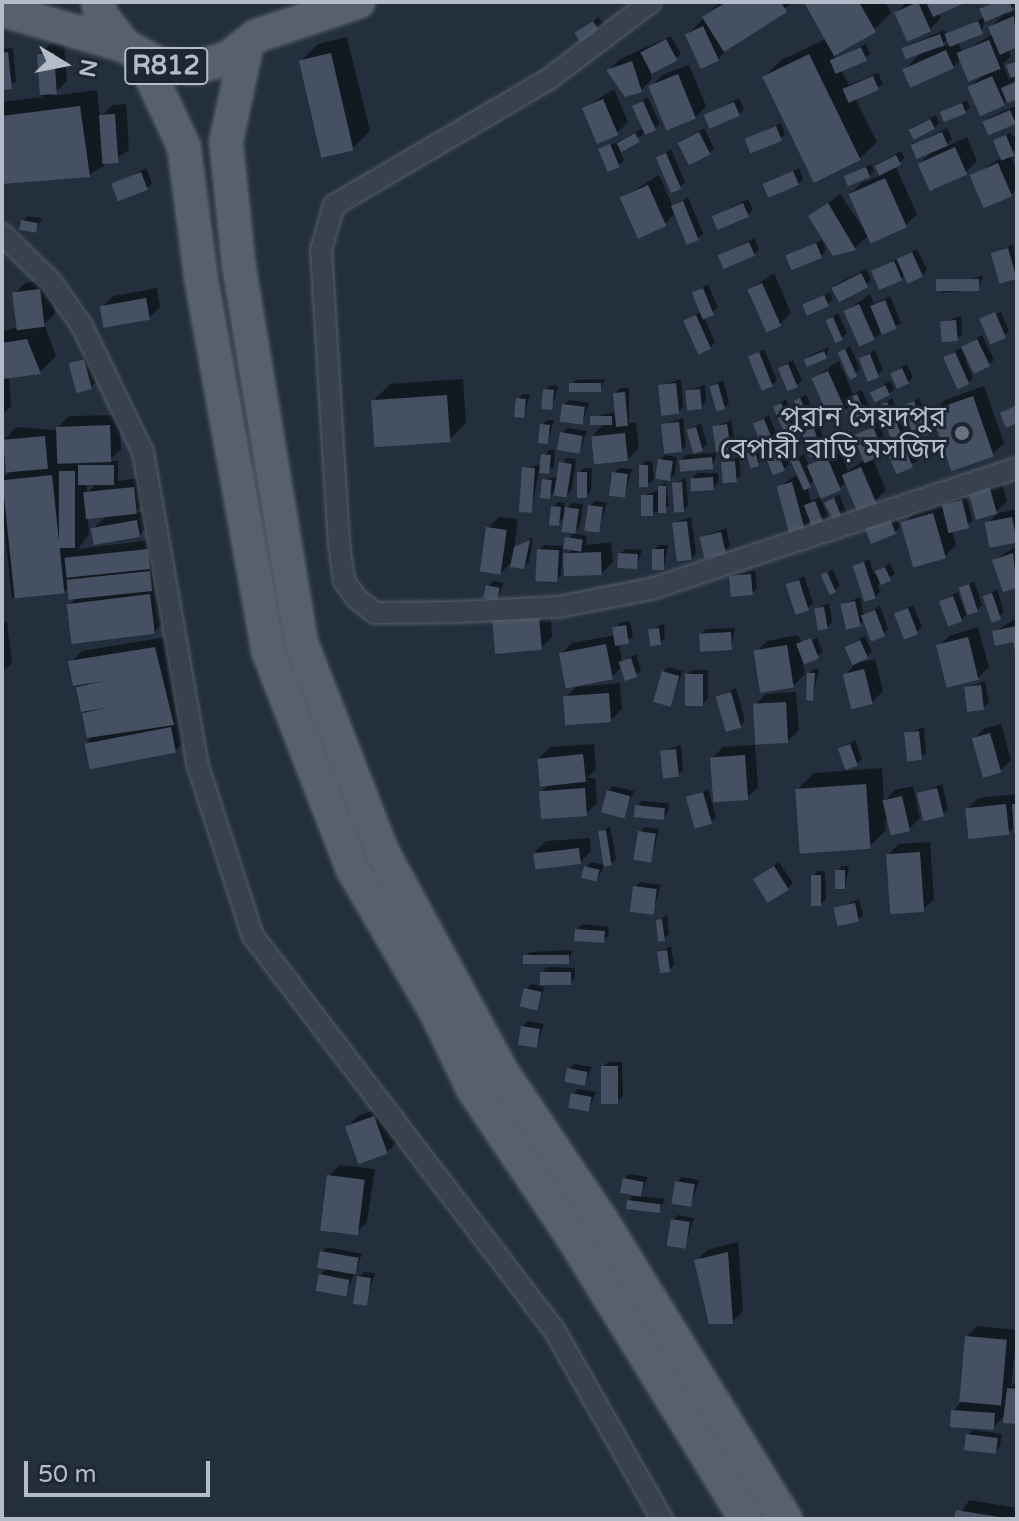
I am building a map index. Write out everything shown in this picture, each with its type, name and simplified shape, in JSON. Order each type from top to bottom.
[{"type":"main road","name":"R812","points":[[98,2],[133,50]]},
{"type":"main road","points":[[275,2],[252,40],[226,142],[239,267],[301,642],[383,853],[502,1072],[602,1221],[785,1519]]},
{"type":"main road","name":"R812","points":[[2,10],[133,50],[160,65],[195,68],[228,58],[252,40],[358,2]]},
{"type":"main road","points":[[133,50],[184,147],[201,278],[268,651],[352,868],[437,1014],[473,1089],[573,1238],[746,1519]]},
{"type":"street","points":[[651,2],[549,79],[334,205],[321,250],[339,544],[344,581],[357,599],[375,613],[458,612],[558,607],[651,589],[1017,468]]},
{"type":"street","points":[[2,234],[52,283],[82,326],[143,452],[197,763],[253,936],[553,1328],[662,1519]]},
{"type":"building","points":[[726,2],[781,2],[787,12],[724,52],[702,17]]},
{"type":"building","points":[[804,2],[859,2],[876,32],[834,56]]},
{"type":"building","points":[[918,2],[931,31],[907,42],[894,13]]},
{"type":"building","points":[[926,2],[967,2],[933,17]]},
{"type":"building","points":[[996,2],[1009,2],[1013,10],[985,22],[979,9]]},
{"type":"building","points":[[1014,16],[1017,47],[1000,55],[988,27]]},
{"type":"building","points":[[593,21],[600,32],[581,44],[574,33]]},
{"type":"building","points":[[978,21],[983,34],[949,47],[944,34]]},
{"type":"building","points":[[703,26],[719,60],[701,69],[685,34]]},
{"type":"building","points":[[940,34],[944,45],[906,59],[901,48]]},
{"type":"building","points":[[666,39],[677,60],[652,74],[640,53]]},
{"type":"building","points":[[989,40],[1001,69],[968,82],[957,53]]},
{"type":"building","points":[[861,47],[867,61],[836,74],[830,60]]},
{"type":"building","points":[[946,50],[954,68],[910,88],[902,70]]},
{"type":"building","points":[[8,52],[12,89],[2,90],[2,53]]},
{"type":"building","points":[[54,53],[57,94],[40,95],[37,54]]},
{"type":"building","points":[[331,53],[353,150],[321,158],[299,60]]},
{"type":"building","points":[[809,54],[861,160],[814,183],[762,77]]},
{"type":"building","points":[[632,61],[642,92],[625,97],[606,70]]},
{"type":"building","points":[[1017,61],[1017,76],[1011,78],[1006,65]]},
{"type":"building","points":[[678,74],[696,119],[666,130],[648,86]]},
{"type":"building","points":[[873,76],[879,90],[848,103],[843,89]]},
{"type":"building","points":[[992,76],[1005,105],[980,116],[967,87]]},
{"type":"building","points":[[1017,81],[1017,99],[1007,103],[1001,88]]},
{"type":"building","points":[[603,99],[618,135],[597,144],[582,108]]},
{"type":"building","points":[[643,101],[656,130],[645,135],[632,106]]},
{"type":"building","points":[[734,102],[740,116],[709,129],[704,115]]},
{"type":"building","points":[[962,103],[966,113],[944,122],[940,112]]},
{"type":"building","points":[[80,106],[90,177],[2,184],[2,116]]},
{"type":"building","points":[[1010,110],[1016,124],[988,136],[982,122]]},
{"type":"building","points":[[115,114],[118,163],[102,164],[99,115]]},
{"type":"building","points":[[930,119],[935,129],[914,140],[909,130]]},
{"type":"building","points":[[776,126],[782,141],[750,154],[744,139]]},
{"type":"building","points":[[699,132],[710,154],[689,165],[678,143]]},
{"type":"building","points":[[942,132],[948,146],[917,159],[911,145]]},
{"type":"building","points":[[635,133],[640,142],[621,152],[617,143]]},
{"type":"building","points":[[1006,135],[1014,155],[1001,161],[993,140]]},
{"type":"building","points":[[610,144],[620,167],[608,172],[598,149]]},
{"type":"building","points":[[955,147],[967,174],[930,191],[918,164]]},
{"type":"building","points":[[666,153],[681,189],[671,193],[656,157]]},
{"type":"building","points":[[896,155],[901,165],[880,176],[875,166]]},
{"type":"building","points":[[998,163],[1012,196],[984,208],[969,175]]},
{"type":"building","points":[[866,167],[870,177],[848,186],[844,176]]},
{"type":"building","points":[[793,171],[799,185],[768,198],[763,184]]},
{"type":"building","points":[[141,172],[148,190],[118,201],[111,183]]},
{"type":"building","points":[[885,178],[907,227],[870,244],[848,194]]},
{"type":"building","points":[[648,185],[666,226],[638,239],[620,198]]},
{"type":"building","points":[[683,201],[699,240],[687,245],[671,206]]},
{"type":"building","points":[[743,203],[749,217],[718,230],[712,216]]},
{"type":"building","points":[[828,203],[856,250],[833,256],[808,216]]},
{"type":"building","points":[[21,220],[38,223],[36,233],[19,230]]},
{"type":"building","points":[[749,242],[755,256],[724,269],[718,255]]},
{"type":"building","points":[[816,243],[822,258],[791,270],[785,255]]},
{"type":"building","points":[[1008,248],[1017,279],[1000,284],[991,253]]},
{"type":"building","points":[[912,252],[923,277],[907,284],[896,259]]},
{"type":"building","points":[[894,261],[902,280],[879,290],[871,271]]},
{"type":"building","points":[[861,273],[868,287],[839,302],[832,288]]},
{"type":"building","points":[[936,279],[979,279],[979,291],[936,291]]},
{"type":"building","points":[[762,283],[781,326],[766,332],[747,290]]},
{"type":"building","points":[[703,288],[714,315],[703,319],[692,292]]},
{"type":"building","points":[[40,289],[45,327],[17,330],[12,292]]},
{"type":"building","points":[[824,295],[829,306],[807,316],[802,305]]},
{"type":"building","points":[[146,298],[150,320],[104,328],[100,306]]},
{"type":"building","points":[[885,300],[897,329],[882,335],[870,306]]},
{"type":"building","points":[[859,304],[875,340],[859,347],[843,311]]},
{"type":"building","points":[[995,312],[1006,338],[990,344],[979,319]]},
{"type":"building","points":[[696,315],[711,349],[698,354],[683,321]]},
{"type":"building","points":[[833,317],[843,340],[835,343],[826,320]]},
{"type":"building","points":[[956,320],[958,341],[942,342],[940,321]]},
{"type":"building","points":[[27,339],[41,374],[2,379],[2,343]]},
{"type":"building","points":[[977,339],[990,366],[974,374],[961,347]]},
{"type":"building","points":[[845,349],[857,376],[850,380],[838,352]]},
{"type":"building","points":[[824,351],[827,358],[807,367],[804,360]]},
{"type":"building","points":[[759,352],[773,386],[762,391],[748,356]]},
{"type":"building","points":[[955,352],[969,384],[957,389],[943,357]]},
{"type":"building","points":[[870,354],[879,377],[868,382],[859,358]]},
{"type":"building","points":[[84,359],[92,389],[77,393],[69,363]]},
{"type":"building","points":[[788,364],[798,387],[788,391],[778,368]]},
{"type":"building","points":[[902,368],[909,384],[897,389],[890,373]]},
{"type":"building","points":[[828,371],[846,412],[830,419],[812,378]]},
{"type":"building","points":[[569,383],[601,383],[601,392],[569,392]]},
{"type":"building","points":[[676,383],[679,414],[661,416],[658,385]]},
{"type":"building","points":[[718,384],[725,409],[717,411],[709,386]]},
{"type":"building","points":[[885,385],[890,395],[875,403],[870,393]]},
{"type":"building","points":[[543,389],[554,390],[552,410],[541,409]]},
{"type":"building","points":[[700,389],[702,409],[687,410],[685,391]]},
{"type":"building","points":[[625,392],[628,426],[616,427],[613,393]]},
{"type":"building","points":[[857,394],[867,417],[856,422],[846,399]]},
{"type":"building","points":[[447,395],[450,442],[374,447],[371,400]]},
{"type":"building","name":"পুরান সৈয়দপুর বেপারী বাড়ি মসজিদ","points":[[973,396],[994,457],[951,471],[930,411]]},
{"type":"building","points":[[516,398],[526,399],[524,418],[514,417]]},
{"type":"building","points":[[800,398],[811,422],[805,425],[794,401]]},
{"type":"building","points":[[914,401],[928,434],[915,440],[901,406]]},
{"type":"building","points":[[887,402],[902,436],[892,440],[877,406]]},
{"type":"building","points":[[781,403],[793,430],[785,434],[773,407]]},
{"type":"building","points":[[562,404],[585,407],[583,425],[560,422]]},
{"type":"building","points":[[1017,405],[1017,423],[1006,428],[1000,413]]},
{"type":"building","points":[[590,416],[612,416],[612,425],[590,425]]},
{"type":"building","points":[[764,419],[772,439],[761,444],[753,423]]},
{"type":"building","points":[[679,422],[682,452],[664,454],[661,424]]},
{"type":"building","points":[[540,424],[550,425],[548,444],[538,443]]},
{"type":"building","points":[[727,424],[731,450],[716,452],[712,426]]},
{"type":"building","points":[[110,425],[111,462],[57,464],[56,427]]},
{"type":"building","points":[[696,427],[703,451],[693,454],[686,430]]},
{"type":"building","points":[[873,427],[885,455],[864,463],[853,436]]},
{"type":"building","points":[[814,428],[822,454],[809,458],[802,432]]},
{"type":"building","points":[[560,432],[583,436],[580,454],[557,450]]},
{"type":"building","points":[[625,433],[628,461],[594,464],[591,437]]},
{"type":"building","points":[[45,436],[48,469],[6,473],[3,440]]},
{"type":"building","points":[[752,441],[759,466],[751,468],[743,443]]},
{"type":"building","points":[[904,446],[913,467],[896,474],[887,453]]},
{"type":"building","points":[[777,450],[785,471],[773,475],[765,455]]},
{"type":"building","points":[[541,454],[551,455],[549,474],[539,473]]},
{"type":"building","points":[[712,457],[713,469],[680,472],[679,460]]},
{"type":"building","points":[[827,457],[841,490],[821,499],[807,466]]},
{"type":"building","points":[[798,458],[811,487],[804,490],[791,461]]},
{"type":"building","points":[[658,459],[673,461],[670,481],[655,479]]},
{"type":"building","points":[[735,461],[737,482],[723,483],[721,462]]},
{"type":"building","points":[[559,462],[572,464],[567,498],[554,496]]},
{"type":"building","points":[[78,465],[114,465],[114,485],[78,485]]},
{"type":"building","points":[[639,465],[648,465],[648,487],[639,487]]},
{"type":"building","points":[[522,467],[535,468],[532,513],[519,512]]},
{"type":"building","points":[[861,467],[876,503],[857,511],[842,475]]},
{"type":"building","points":[[59,471],[75,471],[75,548],[59,548]]},
{"type":"building","points":[[577,472],[587,472],[587,498],[577,498]]},
{"type":"building","points":[[612,472],[628,474],[625,498],[609,496]]},
{"type":"building","points":[[52,475],[64,593],[15,599],[2,480]]},
{"type":"building","points":[[713,477],[714,490],[691,492],[690,479]]},
{"type":"building","points":[[542,479],[552,480],[550,499],[540,498]]},
{"type":"building","points":[[682,482],[684,512],[674,513],[672,483]]},
{"type":"building","points":[[792,482],[805,531],[790,535],[777,486]]},
{"type":"building","points":[[988,482],[997,514],[976,520],[967,488]]},
{"type":"building","points":[[658,486],[666,486],[666,513],[658,513]]},
{"type":"building","points":[[134,487],[137,514],[86,519],[83,492]]},
{"type":"building","points":[[641,495],[653,495],[653,516],[641,516]]},
{"type":"building","points":[[834,498],[844,523],[836,525],[824,503]]},
{"type":"building","points":[[962,500],[969,528],[949,533],[942,505]]},
{"type":"building","points":[[815,501],[824,524],[813,529],[804,505]]},
{"type":"building","points":[[588,505],[603,507],[599,533],[584,531]]},
{"type":"building","points":[[551,506],[561,507],[559,526],[549,525]]},
{"type":"building","points":[[565,507],[579,509],[575,534],[562,532]]},
{"type":"building","points":[[933,513],[946,558],[913,568],[900,522]]},
{"type":"building","points":[[1012,517],[1017,543],[989,548],[985,522]]},
{"type":"building","points":[[890,519],[896,534],[871,544],[865,529]]},
{"type":"building","points":[[137,520],[140,537],[94,545],[91,528]]},
{"type":"building","points":[[687,521],[692,560],[677,562],[672,523]]},
{"type":"building","points":[[486,527],[507,530],[501,574],[480,572]]},
{"type":"building","points":[[721,532],[726,553],[705,558],[700,537]]},
{"type":"building","points":[[565,537],[583,540],[581,552],[563,549]]},
{"type":"building","points":[[530,540],[524,569],[510,567],[514,547]]},
{"type":"building","points":[[148,549],[150,569],[67,578],[64,558]]},
{"type":"building","points":[[537,549],[559,550],[557,582],[535,581]]},
{"type":"building","points":[[652,549],[664,549],[664,570],[652,570]]},
{"type":"building","points":[[601,552],[602,575],[564,576],[563,553]]},
{"type":"building","points":[[618,553],[638,554],[637,569],[617,568]]},
{"type":"building","points":[[1013,553],[1017,588],[1003,592],[992,560]]},
{"type":"building","points":[[864,562],[876,598],[864,602],[853,566]]},
{"type":"building","points":[[885,567],[891,581],[881,585],[875,571]]},
{"type":"building","points":[[150,571],[152,591],[69,600],[66,580]]},
{"type":"building","points":[[827,572],[836,592],[830,595],[821,575]]},
{"type":"building","points":[[751,574],[753,595],[731,597],[729,576]]},
{"type":"building","points":[[799,580],[809,610],[796,615],[786,584]]},
{"type":"building","points":[[969,584],[978,612],[967,615],[959,587]]},
{"type":"building","points":[[486,585],[500,588],[497,601],[483,598]]},
{"type":"building","points":[[992,593],[1001,619],[992,623],[983,596]]},
{"type":"building","points":[[150,594],[155,634],[72,644],[67,604]]},
{"type":"building","points":[[953,596],[962,621],[948,627],[939,601]]},
{"type":"building","points":[[855,601],[861,626],[846,630],[840,604]]},
{"type":"building","points":[[824,607],[828,629],[818,630],[814,609]]},
{"type":"building","points":[[908,608],[918,634],[904,640],[894,613]]},
{"type":"building","points":[[875,610],[885,636],[871,642],[861,615]]},
{"type":"building","points":[[539,616],[542,650],[495,654],[492,620]]},
{"type":"building","points":[[626,625],[629,644],[615,646],[612,627]]},
{"type":"building","points":[[1017,626],[1016,656],[1013,642],[995,646],[992,631]]},
{"type":"building","points":[[659,628],[661,645],[650,646],[648,629]]},
{"type":"building","points":[[731,632],[732,650],[700,652],[699,634]]},
{"type":"building","points":[[968,637],[979,680],[947,688],[936,645]]},
{"type":"building","points":[[811,638],[819,659],[804,664],[796,644]]},
{"type":"building","points":[[860,640],[868,658],[853,665],[844,647]]},
{"type":"building","points":[[606,644],[613,679],[566,688],[559,653]]},
{"type":"building","points":[[787,645],[794,687],[760,693],[753,650]]},
{"type":"building","points":[[155,647],[174,725],[87,738],[82,713],[107,708],[81,712],[76,687],[105,681],[73,686],[68,661]]},
{"type":"building","points":[[631,658],[637,677],[625,681],[619,662]]},
{"type":"building","points":[[864,669],[873,704],[851,709],[843,674]]},
{"type":"building","points":[[662,671],[679,676],[670,707],[653,702]]},
{"type":"building","points":[[807,673],[815,673],[813,701],[806,700]]},
{"type":"building","points":[[685,674],[703,674],[703,706],[685,706]]},
{"type":"building","points":[[981,685],[984,710],[967,712],[964,687]]},
{"type":"building","points":[[731,692],[741,728],[726,732],[716,696]]},
{"type":"building","points":[[609,693],[611,722],[565,725],[563,696]]},
{"type":"building","points":[[786,702],[788,743],[755,745],[753,704]]},
{"type":"building","points":[[171,727],[176,753],[90,769],[85,744]]},
{"type":"building","points":[[919,731],[922,760],[907,761],[904,733]]},
{"type":"building","points":[[990,733],[1001,772],[983,778],[972,738]]},
{"type":"building","points":[[850,744],[858,766],[846,770],[838,748]]},
{"type":"building","points":[[676,749],[679,777],[663,779],[660,751]]},
{"type":"building","points":[[583,754],[586,782],[540,787],[537,759]]},
{"type":"building","points":[[745,755],[748,800],[713,802],[710,757]]},
{"type":"building","points":[[866,784],[871,849],[800,854],[795,789]]},
{"type":"building","points":[[585,788],[587,816],[541,819],[539,791]]},
{"type":"building","points":[[937,788],[944,816],[924,821],[917,793]]},
{"type":"building","points":[[607,790],[630,796],[624,818],[601,812]]},
{"type":"building","points":[[703,792],[712,824],[695,829],[686,797]]},
{"type":"building","points":[[902,796],[910,831],[891,836],[883,800]]},
{"type":"building","points":[[1006,804],[1009,835],[968,839],[965,808]]},
{"type":"building","points":[[1012,804],[1017,804],[1017,833],[1014,833]]},
{"type":"building","points":[[635,805],[665,808],[664,820],[634,817]]},
{"type":"building","points":[[606,830],[612,866],[604,867],[598,831]]},
{"type":"building","points":[[638,831],[656,834],[651,862],[633,860]]},
{"type":"building","points":[[579,848],[581,864],[535,869],[533,854]]},
{"type":"building","points":[[920,852],[924,912],[890,914],[886,854]]},
{"type":"building","points":[[584,866],[600,870],[597,882],[581,878]]},
{"type":"building","points":[[774,866],[789,890],[768,903],[753,879]]},
{"type":"building","points":[[835,870],[845,870],[845,889],[835,889]]},
{"type":"building","points":[[811,875],[821,875],[821,906],[811,906]]},
{"type":"building","points":[[633,886],[657,889],[654,915],[630,912]]},
{"type":"building","points":[[855,903],[859,922],[837,926],[833,908]]},
{"type":"building","points":[[662,919],[665,941],[658,942],[656,920]]},
{"type":"building","points":[[575,929],[605,931],[604,943],[574,941]]},
{"type":"building","points":[[667,950],[670,972],[660,973],[657,951]]},
{"type":"building","points":[[523,955],[569,955],[569,964],[523,964]]},
{"type":"building","points":[[540,972],[571,972],[571,985],[540,985]]},
{"type":"building","points":[[524,988],[542,992],[537,1011],[520,1007]]},
{"type":"building","points":[[521,1026],[540,1029],[537,1048],[518,1045]]},
{"type":"building","points":[[601,1066],[618,1066],[618,1104],[601,1104]]},
{"type":"building","points":[[567,1068],[588,1072],[585,1086],[564,1082]]},
{"type":"building","points":[[571,1093],[592,1097],[589,1112],[568,1108]]},
{"type":"building","points":[[374,1116],[388,1154],[359,1164],[345,1127]]},
{"type":"building","points":[[327,1175],[365,1180],[358,1235],[320,1231]]},
{"type":"building","points":[[623,1178],[644,1182],[641,1197],[620,1193]]},
{"type":"building","points":[[675,1181],[695,1184],[691,1207],[671,1204]]},
{"type":"building","points":[[627,1200],[661,1204],[660,1213],[626,1209]]},
{"type":"building","points":[[671,1219],[690,1222],[686,1249],[667,1246]]},
{"type":"building","points":[[320,1251],[358,1258],[355,1275],[317,1268]]},
{"type":"building","points":[[728,1252],[733,1324],[709,1324],[694,1260]]},
{"type":"building","points":[[319,1274],[349,1280],[346,1297],[316,1291]]},
{"type":"building","points":[[357,1276],[371,1278],[367,1306],[353,1304]]},
{"type":"building","points":[[965,1336],[1007,1340],[1001,1405],[959,1402]]},
{"type":"building","points":[[1007,1388],[1017,1389],[1017,1424],[1003,1423]]},
{"type":"building","points":[[951,1410],[995,1413],[994,1430],[950,1427]]},
{"type":"building","points":[[966,1434],[998,1438],[996,1454],[964,1450]]},
{"type":"building","points":[[956,1510],[999,1517],[999,1519],[954,1519]]},
{"type":"place","name":"পুরান সৈয়দপুর বেপারী বাড়ি মসজিদ","points":[[962,433]]}]
